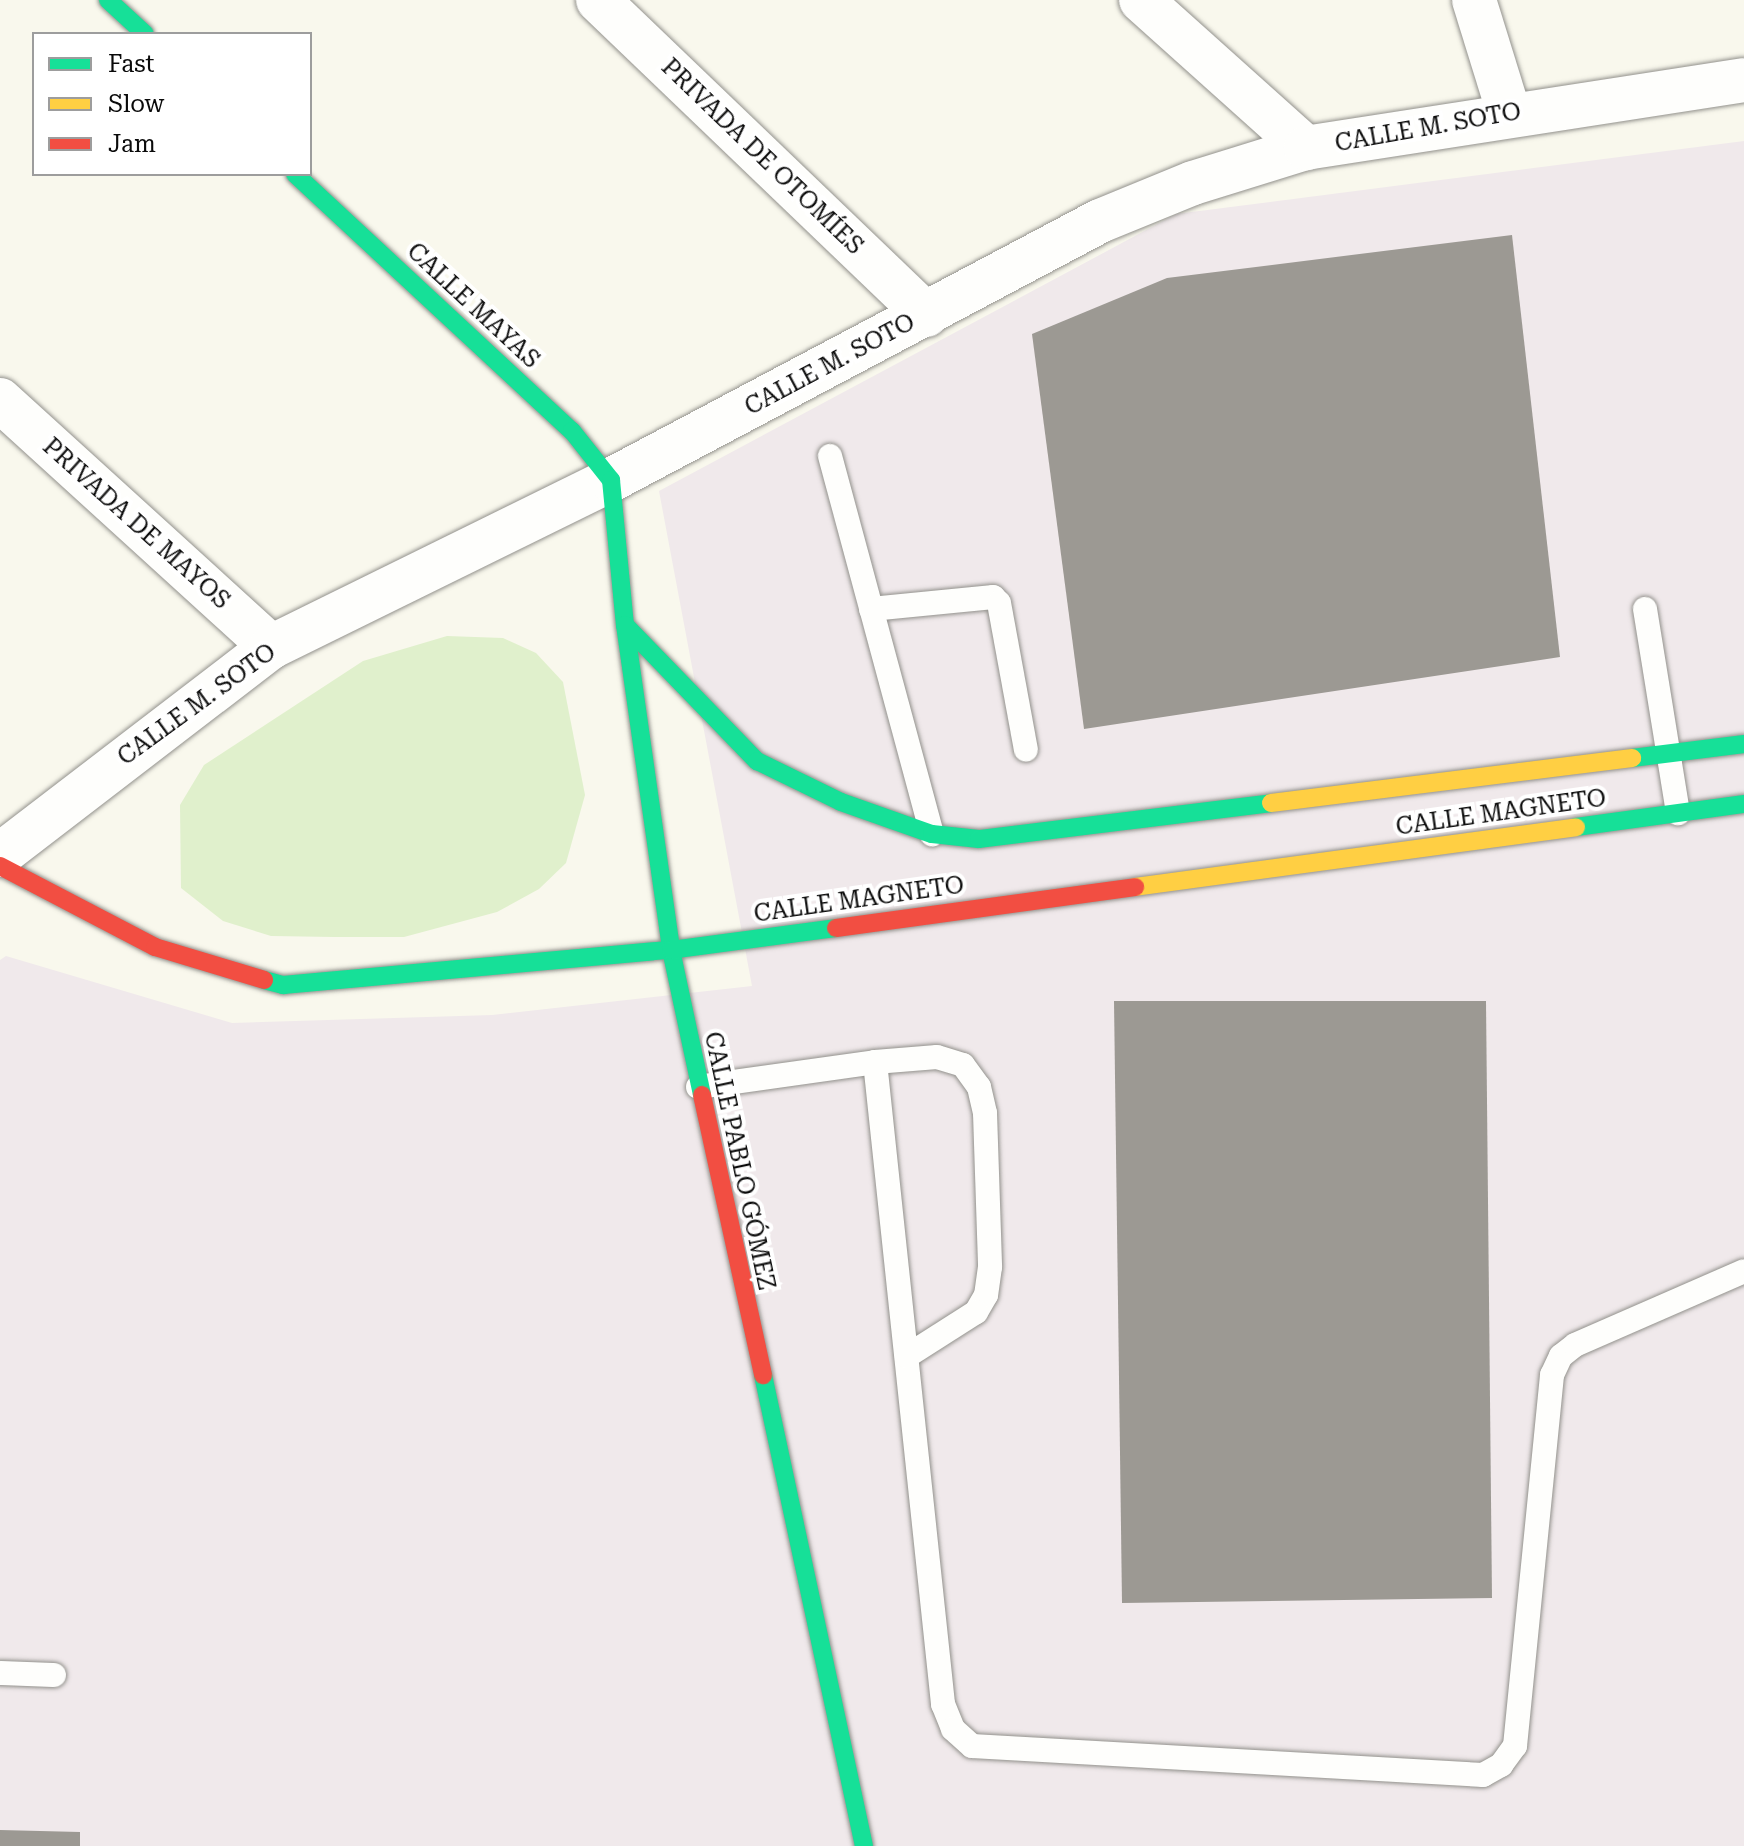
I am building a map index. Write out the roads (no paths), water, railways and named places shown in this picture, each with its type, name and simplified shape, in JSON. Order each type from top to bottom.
[{"type":"main road","points":[[108,0],[143,32]]},
{"type":"main road","name":"CALLE MAYAS","points":[[297,176],[572,431],[611,480]]},
{"type":"main road","name":"CALLE PABLO GÓMEZ","points":[[611,480],[625,625],[671,950],[698,1087],[864,1846]]},
{"type":"main road","name":"CALLE MAGNETO","points":[[625,625],[757,761],[841,802],[932,834],[979,839],[1071,830],[1744,744]]},
{"type":"main road","name":"CALLE MAGNETO","points":[[0,866],[155,947],[283,985],[671,950],[1744,804]]},
{"type":"street","name":"PRIVADA DE OTOMÍES","points":[[598,0],[926,315]]},
{"type":"street","points":[[1141,0],[1306,148]]},
{"type":"street","points":[[1474,0],[1509,113]]},
{"type":"street","name":"CALLE M. SOTO","points":[[0,855],[271,647],[611,480],[1100,221],[1193,183],[1306,148],[1509,113],[1744,80]]},
{"type":"street","name":"PRIVADA DE MAYOS","points":[[0,400],[271,647]]},
{"type":"lane","points":[[830,456],[932,834]]},
{"type":"lane","points":[[871,609],[993,597],[999,603],[1026,750]]},
{"type":"lane","points":[[1645,609],[1678,813]]},
{"type":"lane","points":[[698,1087],[875,1062],[937,1057],[963,1065],[979,1087],[985,1113],[990,1267],[986,1295],[976,1312],[907,1356]]},
{"type":"lane","points":[[875,1062],[943,1704],[953,1729],[972,1746],[1483,1775],[1501,1765],[1515,1746],[1552,1375],[1561,1356],[1575,1345],[1744,1271]]},
{"type":"lane","points":[[0,1673],[54,1675]]}]
